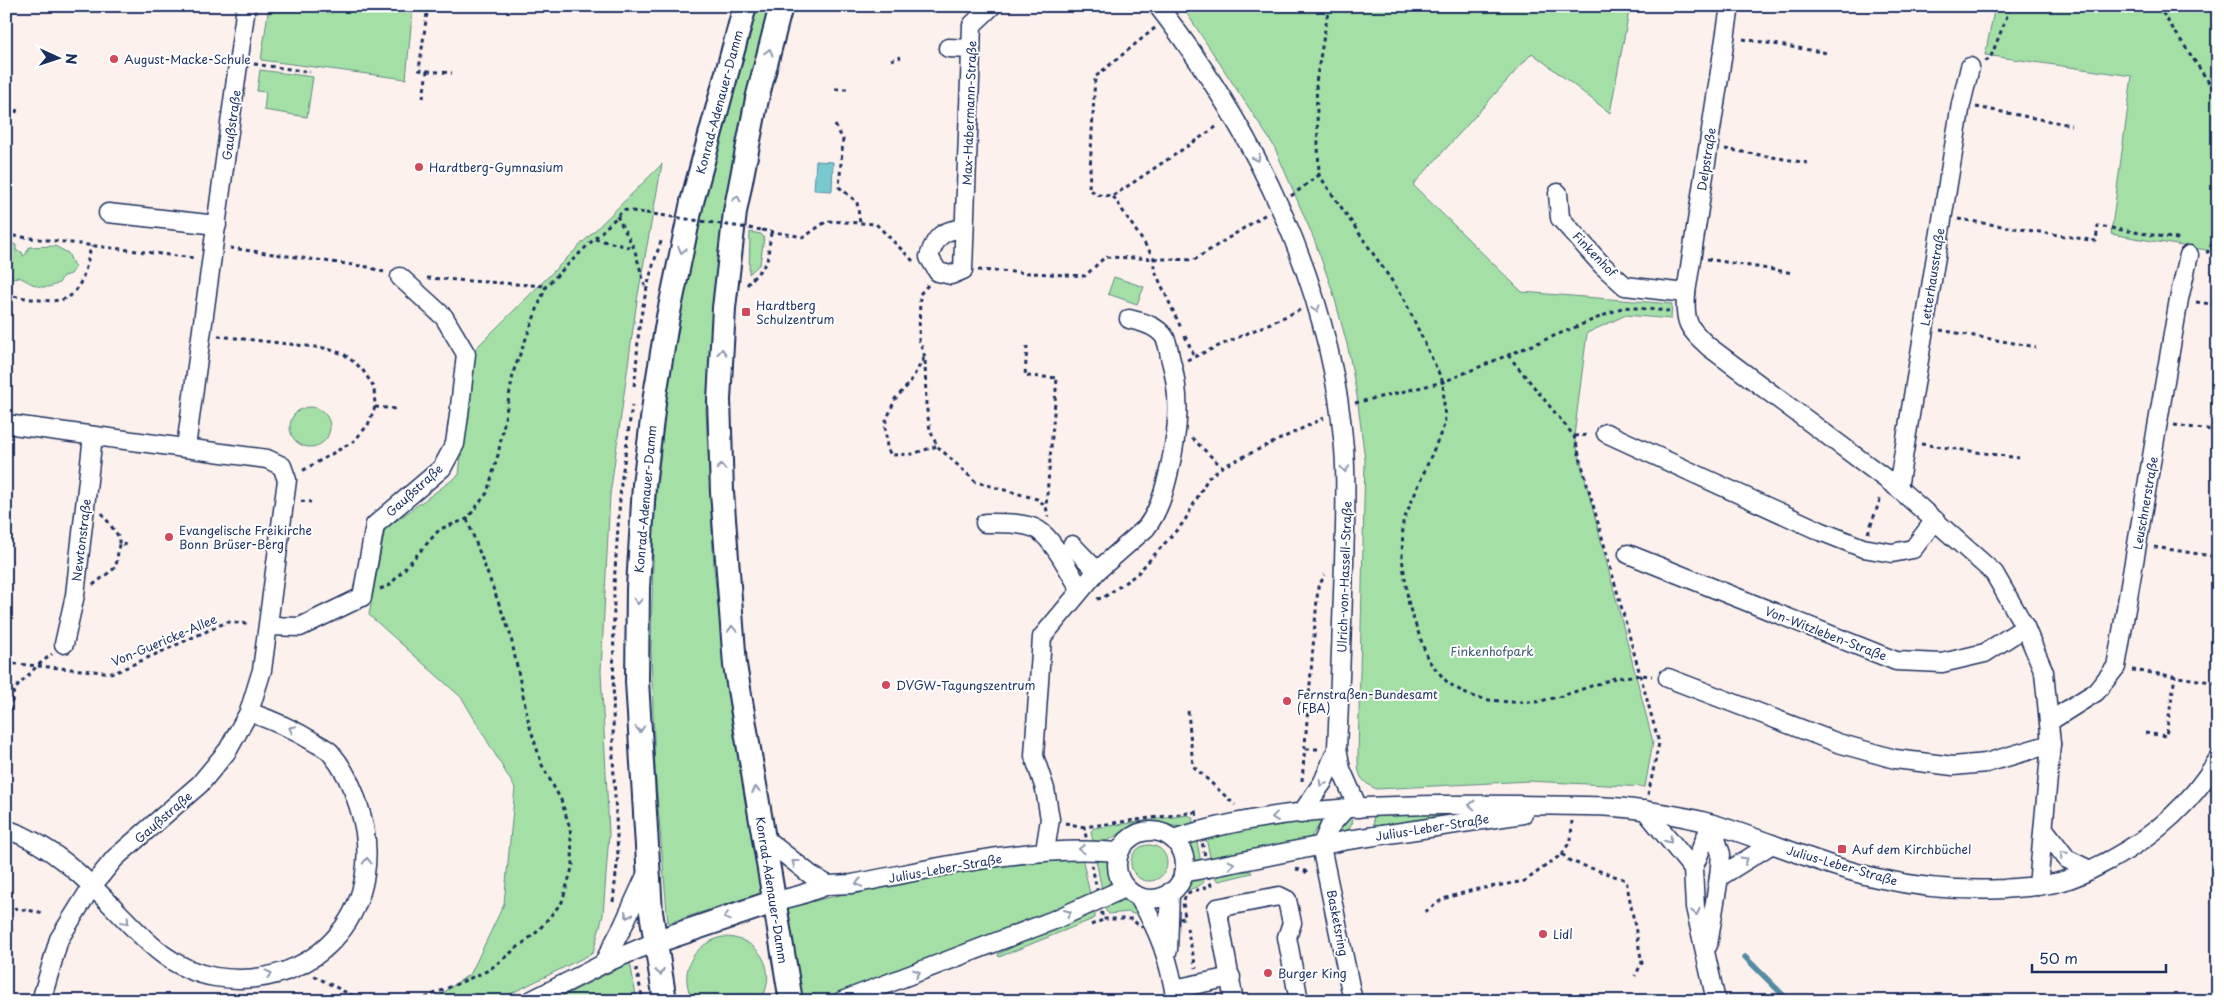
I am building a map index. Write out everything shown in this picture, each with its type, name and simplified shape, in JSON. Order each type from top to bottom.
[{"type":"main road","name":"Konrad-Adenauer-Damm","points":[[665,1001],[655,942],[648,871],[637,681],[638,588],[644,485],[655,395],[692,202],[745,6]]},
{"type":"main road","name":"Konrad-Adenauer-Damm","points":[[781,6],[757,99],[735,212],[724,308],[719,400],[722,492],[735,665],[791,1001]]},
{"type":"main road","points":[[655,942],[773,902]]},
{"type":"street","name":"Gaußstraße","points":[[186,448],[246,6]]},
{"type":"street","name":"Max-Habermann-Straße","points":[[963,270],[972,25],[992,6]]},
{"type":"street","name":"Delpstraße","points":[[1685,312],[1686,294],[1730,6]]},
{"type":"street","name":"Ulrich-von-Hassell-Straße","points":[[1162,12],[1234,115],[1258,160],[1279,205],[1315,304],[1329,355],[1339,406],[1344,448],[1346,496],[1337,748],[1351,809]]},
{"type":"street","points":[[948,48],[971,48]]},
{"type":"street","name":"Letterhausstraße","points":[[1898,488],[1961,104],[1970,67]]},
{"type":"street","name":"Finkenhof","points":[[1558,193],[1560,218],[1625,286],[1686,294]]},
{"type":"street","points":[[108,213],[217,225]]},
{"type":"street","points":[[963,270],[951,275],[938,272],[929,257],[934,242],[949,229],[964,229]]},
{"type":"street","name":"Leuschnerstraße","points":[[2050,721],[2096,692],[2116,667],[2179,299],[2189,255]]},
{"type":"street","name":"Gaußstraße","points":[[362,597],[375,525],[442,468],[454,444],[459,415],[466,354],[444,317],[400,276]]},
{"type":"street","points":[[1685,312],[1691,330],[1709,347],[1898,488],[1994,573],[2025,627],[2044,672],[2051,744],[2038,886]]},
{"type":"street","points":[[1046,851],[1050,819],[1045,789],[1034,756],[1042,636],[1097,571],[1146,528],[1154,518],[1164,494],[1177,434],[1178,400],[1173,367],[1165,338],[1151,326],[1129,319]]},
{"type":"street","points":[[6,424],[267,459],[282,466],[287,480]]},
{"type":"street","points":[[1606,433],[1820,531],[1863,548],[1892,553],[1913,549],[1935,520]]},
{"type":"street","name":"Newtonstraße","points":[[64,644],[75,594],[93,436]]},
{"type":"street","name":"Gaußstraße","points":[[41,1001],[59,939],[92,886],[116,858],[200,784],[228,750],[249,712],[262,670],[287,480]]},
{"type":"street","points":[[985,523],[1018,524],[1038,529],[1052,545],[1080,589]]},
{"type":"street","points":[[1072,545],[1097,571]]},
{"type":"street","name":"Von-Witzleben-Straße","points":[[1628,554],[1896,660],[1942,663],[1984,653],[2025,627]]},
{"type":"street","points":[[268,626],[300,628],[362,597]]},
{"type":"street","points":[[1668,678],[1838,743],[1895,759],[1953,766],[1986,763],[2051,744]]},
{"type":"street","points":[[6,829],[21,834],[55,854],[92,886],[138,935],[173,963],[214,977],[250,979],[295,968],[320,951],[342,931],[358,903],[367,868],[365,825],[350,781],[329,751],[291,727],[249,712]]},
{"type":"street","name":"Ulrich-von-Hassell-Straße","points":[[1301,814],[1323,782],[1337,748]]},
{"type":"street","name":"Julius-Leber-Straße","points":[[1173,839],[1199,830],[1240,822],[1351,809],[1462,804],[1573,806],[1645,810],[1711,824],[1880,879],[1919,886],[1975,890],[2038,886],[2061,882],[2090,870],[2127,851],[2156,831],[2180,810],[2218,759]]},
{"type":"street","name":"Julius-Leber-Straße","points":[[1183,873],[1209,877],[1321,846],[1573,806]]},
{"type":"street","points":[[1321,846],[1330,826],[1351,809]]},
{"type":"street","points":[[1645,810],[1693,869]]},
{"type":"street","points":[[1711,824],[1693,869],[1695,907],[1716,1001]]},
{"type":"street","points":[[1706,953],[1719,878],[1721,854],[1711,824]]},
{"type":"street","points":[[2044,829],[2067,860],[2090,870]]},
{"type":"street","points":[[842,1001],[868,996],[1054,920],[1098,900],[1132,892],[1149,899],[1160,897],[1170,892],[1179,884],[1183,873],[1183,854],[1173,839],[1158,832],[1143,832],[1129,839],[1119,852],[1117,871],[1132,892],[1169,920]]},
{"type":"street","points":[[764,838],[811,875],[828,885]]},
{"type":"street","points":[[1719,878],[1772,844]]},
{"type":"street","name":"Basketsring","points":[[1321,846],[1353,1001]]},
{"type":"street","name":"Julius-Leber-Straße","points":[[773,902],[828,885],[852,884],[1046,851],[1089,849],[1119,852]]},
{"type":"street","points":[[602,964],[623,926],[648,871]]},
{"type":"street","points":[[1170,892],[1168,960],[1175,995],[1199,984],[1230,978]]},
{"type":"street","points":[[1234,1001],[1217,908],[1279,896],[1287,900],[1292,924],[1287,937],[1299,1001]]},
{"type":"street","points":[[530,1001],[602,964],[655,942]]},
{"type":"path","points":[[428,6],[419,70],[452,73]]},
{"type":"path","points":[[1329,6],[1316,82],[1319,175],[1403,297],[1443,382],[1445,423],[1403,522],[1402,558],[1409,606],[1428,660],[1448,683],[1468,694],[1489,700],[1509,702],[1536,702],[1562,696],[1615,678],[1641,674],[1668,678]]},
{"type":"path","points":[[1970,67],[1990,59],[2011,6]]},
{"type":"path","points":[[2158,6],[2218,96]]},
{"type":"path","points":[[1162,12],[1095,77],[1089,189],[1098,195],[1113,196],[1234,115]]},
{"type":"path","points":[[1726,36],[1828,53]]},
{"type":"path","points":[[891,60],[901,57]]},
{"type":"path","points":[[239,62],[310,72]]},
{"type":"path","points":[[423,98],[427,71]]},
{"type":"path","points":[[2215,92],[2218,86]]},
{"type":"path","points":[[835,88],[850,89]]},
{"type":"path","points":[[1961,104],[2070,125]]},
{"type":"path","points":[[16,113],[17,107]]},
{"type":"path","points":[[835,125],[844,139],[840,187],[857,202],[860,223]]},
{"type":"path","points":[[1708,146],[1808,163]]},
{"type":"path","points":[[963,270],[1085,276],[1105,256],[1194,260],[1279,205],[1319,175]]},
{"type":"path","points":[[1113,196],[1154,258],[1154,269],[1194,356],[1315,304]]},
{"type":"path","points":[[362,597],[390,585],[440,529],[467,519],[487,492],[498,456],[514,370],[546,286],[624,210],[804,237],[827,221],[876,224],[912,261],[934,242]]},
{"type":"path","points":[[617,216],[634,248],[646,290]]},
{"type":"path","points":[[1942,217],[2096,241],[2098,226],[2177,239],[2189,255],[2208,252],[2218,229]]},
{"type":"path","points":[[747,286],[767,262],[771,233]]},
{"type":"path","points":[[6,235],[91,246],[213,253],[368,267],[400,276],[546,286]]},
{"type":"path","points":[[595,239],[634,248]]},
{"type":"path","points":[[6,295],[37,301],[62,300],[76,292],[86,270],[91,246]]},
{"type":"path","points":[[1692,257],[1793,273]]},
{"type":"path","points":[[938,272],[920,294],[919,340],[925,357],[926,404],[930,430],[937,446],[976,482],[1037,500],[1046,506]]},
{"type":"path","points":[[2179,299],[2218,305]]},
{"type":"path","points":[[1192,437],[1222,467],[1328,416],[1339,406],[1443,382],[1624,308],[1685,312]]},
{"type":"path","points":[[1924,327],[2036,346]]},
{"type":"path","points":[[202,334],[324,348],[344,354],[362,369],[374,387],[375,407],[368,425],[354,441],[287,480]]},
{"type":"path","points":[[1027,346],[1025,376],[1057,378],[1046,506],[1052,545]]},
{"type":"path","points":[[1508,355],[1574,436],[1659,742],[1645,810]]},
{"type":"path","points":[[925,357],[909,384],[895,399],[885,424],[887,448],[891,455],[912,454],[937,446]]},
{"type":"path","points":[[375,407],[397,409]]},
{"type":"path","points":[[2158,423],[2218,431]]},
{"type":"path","points":[[1905,442],[2019,458]]},
{"type":"path","points":[[1863,548],[1879,497],[1898,488]]},
{"type":"path","points":[[75,594],[84,591],[116,567],[120,537],[99,508],[85,504]]},
{"type":"path","points":[[418,1001],[489,970],[537,932],[562,902],[573,864],[570,828],[561,800],[542,765],[529,724],[510,633],[467,519]]},
{"type":"path","points":[[119,544],[130,545]]},
{"type":"path","points":[[2138,545],[2218,557]]},
{"type":"path","points":[[1302,785],[1318,587],[1327,573]]},
{"type":"path","name":"Von-Guericke-Allee","points":[[6,663],[114,673],[227,622],[268,626]]},
{"type":"path","points":[[6,734],[14,690],[37,666],[64,644]]},
{"type":"path","points":[[2116,667],[2218,683]]},
{"type":"path","points":[[2145,733],[2166,736],[2175,676]]},
{"type":"path","points":[[1188,711],[1194,766],[1235,806]]},
{"type":"path","points":[[1425,912],[1443,899],[1474,890],[1524,881],[1562,854],[1571,840],[1573,806]]},
{"type":"path","points":[[1209,877],[1187,893],[1183,902],[1169,920],[1140,927],[1132,919],[1104,920],[1098,900],[1084,827],[1196,812],[1209,877],[1220,883]]},
{"type":"path","points":[[1562,854],[1570,861],[1626,880],[1642,963],[1635,976]]},
{"type":"path","points":[[1291,868],[1305,871],[1316,885],[1330,883]]},
{"type":"path","points":[[6,907],[39,912],[44,916]]},
{"type":"path","points":[[1169,920],[1199,984]]},
{"type":"path","points":[[295,968],[362,1001]]},
{"type":"green space","points":[[269,6],[413,6],[406,79],[261,60]]},
{"type":"green space","points":[[753,6],[769,6],[748,89],[724,217],[714,304],[706,410],[714,569],[730,712],[761,893],[668,923],[655,771],[651,650],[654,516],[669,374],[695,235]]},
{"type":"green space","name":"Finkenhofpark","points":[[1182,6],[1630,6],[1610,113],[1532,53],[1413,185],[1522,292],[1672,304],[1671,319],[1626,315],[1587,333],[1574,436],[1653,742],[1645,787],[1529,781],[1376,789],[1363,780],[1359,773],[1358,757],[1365,460],[1357,396],[1348,348],[1333,292],[1314,239],[1274,146]]},
{"type":"green space","points":[[1995,6],[2218,6],[2218,252],[2111,234],[2132,76],[1985,55]]},
{"type":"green space","points":[[260,70],[313,77],[307,117],[264,110],[266,92],[257,91]]},
{"type":"green space","points":[[662,164],[637,300],[610,495],[601,671],[609,834],[603,915],[593,953],[496,1001],[432,1001],[471,973],[504,904],[515,788],[462,698],[369,615],[385,529],[459,475],[472,352]]},
{"type":"green space","points":[[750,232],[761,234],[764,238],[760,264],[749,274]]},
{"type":"green space","points":[[7,242],[16,245],[16,251],[22,252],[23,256],[29,247],[55,246],[68,253],[75,268],[71,274],[63,276],[59,283],[48,287],[34,285],[19,277],[10,278],[6,272]]},
{"type":"green space","points":[[1114,277],[1144,287],[1137,304],[1108,294]]},
{"type":"green space","points":[[314,407],[321,410],[327,416],[330,427],[329,435],[321,444],[314,447],[306,447],[299,444],[291,435],[290,423],[293,416],[302,408]]},
{"type":"green space","points":[[1482,812],[1374,827],[1373,814]]},
{"type":"green space","points":[[1188,815],[1192,817],[1194,825],[1181,827],[1156,823],[1136,824],[1107,841],[1093,843],[1091,831],[1094,828]]},
{"type":"green space","points":[[1349,817],[1353,822],[1348,830],[1333,834]]},
{"type":"green space","points":[[1319,819],[1321,822],[1310,839],[1211,862],[1205,833]]},
{"type":"green space","points":[[1196,836],[1201,863],[1190,863],[1185,845]]},
{"type":"green space","points":[[1149,845],[1156,846],[1162,850],[1166,856],[1166,870],[1162,876],[1156,880],[1149,881],[1142,880],[1136,876],[1132,870],[1131,863],[1132,856],[1136,850],[1142,846]]},
{"type":"green space","points":[[1095,855],[1109,859],[1109,871],[1112,880],[1102,890]]},
{"type":"green space","points":[[1082,857],[1090,894],[1045,914],[821,1001],[801,1001],[786,909],[788,907],[934,876],[1045,860]]},
{"type":"green space","points":[[1251,871],[1252,873],[1219,881],[1215,878],[1213,872]]},
{"type":"green space","points":[[1203,875],[1204,882],[1201,885],[1182,894],[1178,909],[1177,891],[1185,883]]},
{"type":"green space","points":[[1122,898],[1135,904],[1142,917],[1128,912],[1109,914],[1106,911],[1104,902]]},
{"type":"green space","points":[[1095,908],[1095,918],[999,957],[998,954]]},
{"type":"green space","points":[[722,937],[735,938],[746,942],[762,956],[768,977],[761,1001],[693,1001],[687,980],[690,962],[702,946]]},
{"type":"green space","points":[[630,962],[637,1001],[554,1001]]},
{"type":"water","points":[[816,161],[833,162],[832,191],[814,190]]},
{"type":"waterway","points":[[1745,957],[1789,1001]]},
{"type":"place","name":"August-Macke-Schule","points":[[114,59]]},
{"type":"place","name":"Hardtberg-Gymnasium","points":[[419,167]]},
{"type":"place","name":"Hardtberg Schulzentrum","points":[[746,312]]},
{"type":"place","name":"Evangelische Freikirche Bonn Brüser-Berg","points":[[169,537]]},
{"type":"place","name":"DVGW-Tagungszentrum","points":[[886,685]]},
{"type":"place","name":"Fernstraßen-Bundesamt (FBA)","points":[[1287,701]]},
{"type":"place","name":"Auf dem Kirchbüchel","points":[[1842,849]]},
{"type":"place","name":"Lidl","points":[[1543,934]]},
{"type":"place","name":"Burger King","points":[[1268,973]]}]
